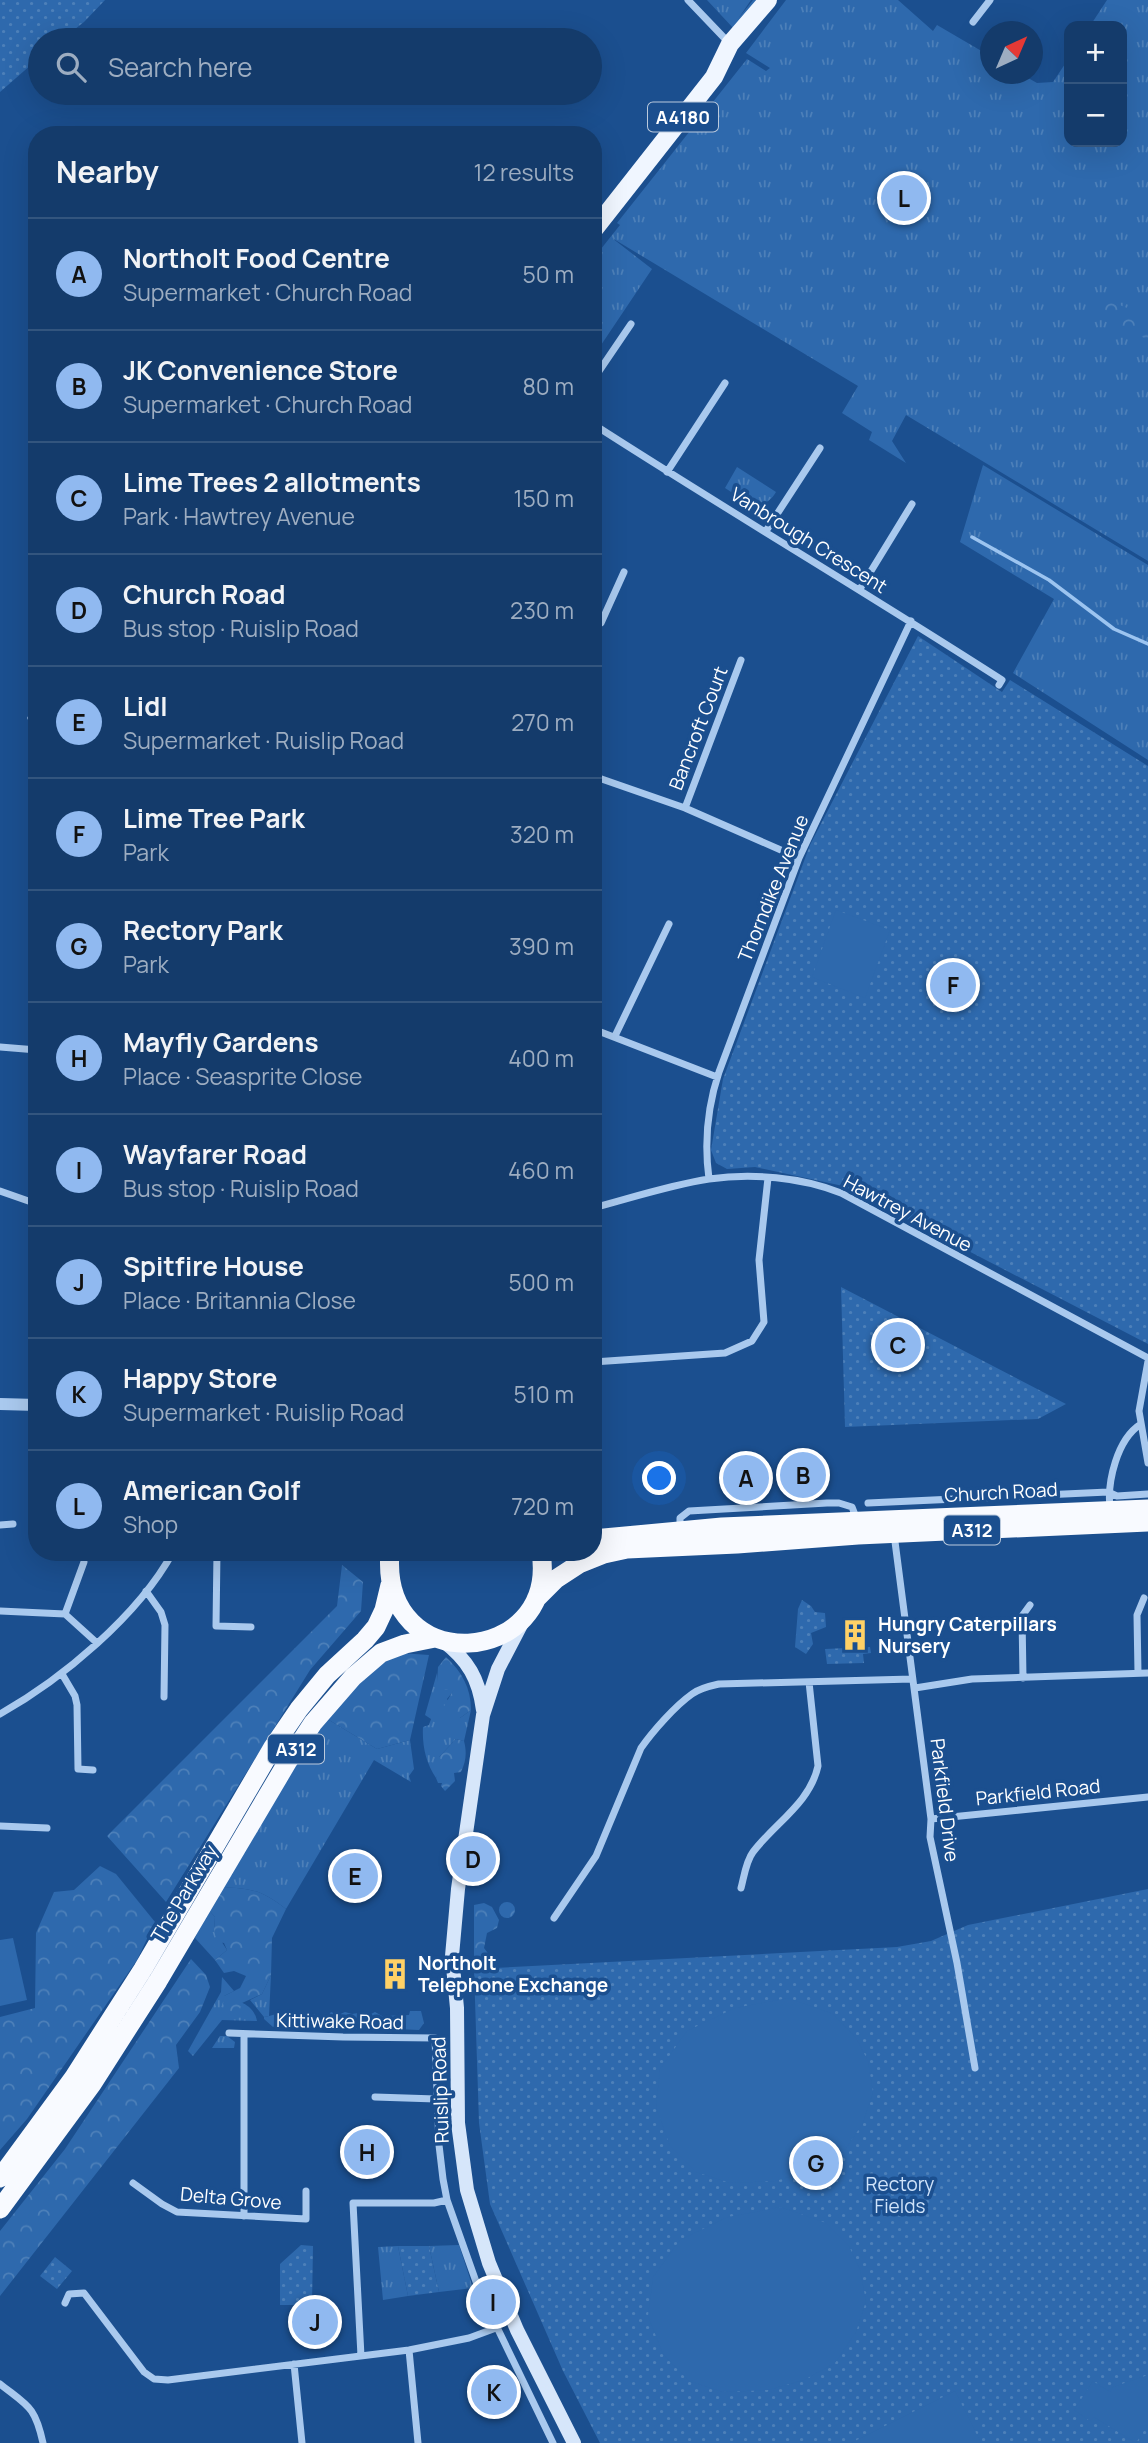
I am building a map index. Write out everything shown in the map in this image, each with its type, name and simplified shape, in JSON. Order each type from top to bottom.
[{"type":"highway","name":"Church Road","points":[[602,1538],[680,1530],[857,1521],[1109,1500],[1148,1509]]},
{"type":"highway","name":"Church Road","points":[[602,1555],[616,1550],[651,1546],[737,1545],[894,1534],[1148,1522]]},
{"type":"highway","points":[[531,1606],[541,1582],[542,1561]]},
{"type":"highway","name":"Church Road","points":[[531,1606],[556,1579],[587,1561]]},
{"type":"highway","name":"A312","points":[[388,1565],[402,1611],[413,1624],[439,1639],[459,1644],[476,1644],[495,1638],[513,1628],[531,1606]]},
{"type":"highway","name":"The Parkway","points":[[0,2209],[92,2084],[150,1975],[191,1889],[273,1747],[327,1675],[376,1627],[384,1610],[388,1565]]},
{"type":"highway","name":"The Parkway","points":[[0,2178],[202,1908],[313,1723],[353,1677],[381,1653],[405,1644],[439,1639]]},
{"type":"main road","name":"A4180","points":[[602,220],[714,77],[730,44],[768,0]]},
{"type":"main road","name":"Ruislip Road","points":[[531,1606],[498,1670],[483,1715],[458,1889],[452,1956],[457,2007],[458,2123],[467,2190],[489,2263],[517,2330],[574,2443]]},
{"type":"main road","name":"Ruislip Road","points":[[439,1639],[463,1658],[475,1676],[483,1715]]},
{"type":"street","points":[[688,0],[730,44]]},
{"type":"street","points":[[973,22],[990,0]]},
{"type":"street","points":[[602,367],[631,324]]},
{"type":"street","points":[[667,472],[725,383]]},
{"type":"street","name":"Vanbrough Crescent","points":[[602,430],[911,621],[1002,680],[999,685]]},
{"type":"street","points":[[766,531],[820,448]]},
{"type":"street","points":[[860,589],[912,504]]},
{"type":"street","points":[[602,621],[624,572]]},
{"type":"street","name":"Thorndike Avenue","points":[[709,1179],[706,1129],[717,1077],[799,858],[911,621]]},
{"type":"street","name":"Bancroft Court","points":[[685,808],[741,660]]},
{"type":"street","points":[[602,779],[685,808],[799,858]]},
{"type":"street","points":[[615,1036],[668,924]]},
{"type":"street","points":[[602,1032],[717,1077]]},
{"type":"street","points":[[0,1047],[28,1049]]},
{"type":"street","points":[[602,1361],[725,1353],[752,1341],[764,1322],[759,1260],[768,1178]]},
{"type":"street","name":"Hawtrey Avenue","points":[[602,1206],[709,1179],[768,1178],[817,1184],[841,1194],[1148,1359]]},
{"type":"street","points":[[0,1191],[28,1201]]},
{"type":"street","points":[[1148,1359],[1139,1402],[1148,1463]]},
{"type":"street","points":[[0,1405],[28,1405]]},
{"type":"street","points":[[1109,1500],[1115,1461],[1130,1434],[1141,1424]]},
{"type":"street","name":"Church Road","points":[[868,1503],[1109,1500],[1117,1496],[1148,1494]]},
{"type":"street","points":[[0,1525],[13,1524]]},
{"type":"street","name":"Parkfield Drive","points":[[894,1534],[931,1819],[930,1837],[957,1963],[975,2068]]},
{"type":"street","points":[[65,1615],[84,1561]]},
{"type":"street","points":[[0,1714],[62,1674],[97,1643],[146,1591],[167,1561]]},
{"type":"street","points":[[217,1561],[216,1626],[251,1627]]},
{"type":"street","points":[[146,1591],[162,1612],[165,1625],[163,1697]]},
{"type":"street","points":[[1138,1673],[1137,1615],[1144,1598]]},
{"type":"street","points":[[1023,1678],[1022,1616],[1030,1605]]},
{"type":"street","points":[[0,1611],[65,1615],[97,1643]]},
{"type":"street","points":[[915,1688],[972,1679],[1148,1673]]},
{"type":"street","points":[[62,1674],[78,1705],[78,1769],[93,1770]]},
{"type":"street","points":[[554,1918],[596,1856],[641,1748],[692,1693],[719,1684],[912,1679]]},
{"type":"street","points":[[741,1888],[751,1854],[808,1792],[815,1779],[818,1766],[809,1682]]},
{"type":"street","name":"Parkfield Road","points":[[931,1819],[1148,1797]]},
{"type":"street","points":[[0,1826],[47,1828]]},
{"type":"street","name":"Kittiwake Road","points":[[229,2033],[435,2038],[436,2099]]},
{"type":"street","points":[[244,2035],[244,2216]]},
{"type":"street","points":[[375,2097],[436,2099],[447,2200],[496,2328],[553,2443]]},
{"type":"street","points":[[438,2122],[458,2123]]},
{"type":"street","name":"Delta Grove","points":[[134,2183],[177,2212],[306,2219],[306,2191]]},
{"type":"street","points":[[362,2356],[354,2203],[434,2203],[447,2200]]},
{"type":"street","points":[[65,2303],[69,2294],[84,2293],[144,2372],[154,2379],[167,2380],[409,2350],[470,2339],[496,2328]]},
{"type":"street","points":[[409,2350],[418,2443]]},
{"type":"street","points":[[294,2364],[302,2443]]},
{"type":"street","points":[[0,2384],[38,2418],[43,2443]]},
{"type":"green space","points":[[0,0],[105,0],[76,28],[28,28],[28,68],[0,92]]},
{"type":"green space","points":[[707,0],[751,0],[738,19],[753,0],[756,0],[735,30]]},
{"type":"green space","points":[[786,0],[898,0],[933,31],[937,25],[980,50],[980,84],[1053,82],[1064,66],[1064,147],[1127,147],[1127,21],[1093,21],[1107,0],[1148,0],[1148,561],[906,415],[892,441],[906,463],[869,440],[872,432],[842,413],[858,386],[612,238],[652,269],[602,344],[602,248],[620,225],[617,223],[747,59],[766,71],[770,68],[746,53]]},
{"type":"green space","points":[[1099,297],[1148,316],[1148,340],[1104,316]]},
{"type":"green space","points":[[983,465],[1148,565],[1148,760],[1013,673],[1054,599],[960,542]]},
{"type":"green space","points":[[737,467],[776,492],[764,503],[758,504],[751,503],[725,488]]},
{"type":"green space","points":[[918,636],[1002,692],[1010,680],[1148,766],[1148,1344],[843,1186],[755,1167],[727,1169],[716,1163],[711,1150],[723,1079],[810,845]]},
{"type":"green space","points":[[836,910],[890,930],[865,998],[812,977]]},
{"type":"green space","points":[[841,1287],[1066,1404],[1038,1419],[845,1427]]},
{"type":"green space","points":[[342,1565],[363,1582],[361,1611],[310,1670],[166,1902],[107,1836],[337,1606]]},
{"type":"green space","points":[[802,1600],[815,1612],[825,1613],[826,1627],[811,1633],[813,1644],[806,1654],[795,1647],[798,1609]]},
{"type":"green space","points":[[870,1647],[871,1653],[863,1654],[864,1663],[827,1664],[825,1649]]},
{"type":"green space","points":[[400,1653],[429,1655],[410,1740],[377,1749],[324,1717],[363,1675]]},
{"type":"green space","points":[[446,1657],[464,1681],[471,1702],[471,1710],[460,1718],[451,1720],[443,1708],[454,1689],[444,1690],[437,1684],[438,1667]]},
{"type":"green space","points":[[437,1673],[438,1684],[455,1689],[447,1699],[460,1718],[471,1710],[464,1741],[456,1739],[439,1757],[439,1773],[436,1778],[427,1760],[423,1727],[429,1725],[431,1719],[425,1715]]},
{"type":"green space","points":[[324,1717],[377,1749],[410,1740],[414,1769],[409,1776],[411,1782],[374,1760],[286,1909],[255,1891],[221,1887]]},
{"type":"green space","points":[[456,1739],[464,1741],[465,1761],[461,1772],[454,1773],[455,1781],[445,1791],[442,1783],[438,1783],[438,1773],[434,1770],[439,1763],[439,1757]]},
{"type":"green space","points":[[100,1866],[116,1874],[155,1922],[137,1960],[27,2119],[0,2150],[0,2017],[35,2008],[36,1933],[54,1892],[74,1890]]},
{"type":"green space","points":[[221,1887],[255,1891],[286,1909],[272,1938],[271,1975],[262,1994],[242,2003],[239,2012],[228,2015],[223,2004],[224,1996],[240,1988],[246,1976],[234,1971],[224,1973],[215,1960],[227,1950],[224,1943],[217,1942],[215,1917],[208,1909]]},
{"type":"green space","name":"Rectory Fields","points":[[1148,1889],[1148,2443],[600,2443],[563,2371],[490,2204],[479,2123],[474,1969],[897,1947],[931,1941],[968,1925]]},
{"type":"green space","points":[[504,1902],[510,1902],[515,1910],[513,1916],[504,1918],[499,1913],[499,1907]]},
{"type":"green space","points":[[484,1903],[492,1907],[499,1920],[497,1928],[487,1933],[484,1948],[490,1956],[486,1962],[474,1969],[474,1905]]},
{"type":"green space","points":[[208,1909],[215,1917],[214,1930],[227,1950],[215,1960],[195,1938]]},
{"type":"green space","points":[[13,1938],[27,2000],[0,2006],[0,1940]]},
{"type":"green space","points":[[191,1959],[206,1975],[210,1987],[200,2012],[176,2045],[179,2068],[0,2296],[0,2231],[65,2149]]},
{"type":"green space","points":[[271,1975],[269,2016],[264,2017],[250,2000],[262,1994]]},
{"type":"green space","points":[[222,1977],[234,1991],[224,1996],[249,2007],[257,2021],[222,2020],[193,2056],[188,2051],[221,1992]]},
{"type":"green space","points":[[788,1998],[833,2014],[856,2038],[868,2061],[873,2092],[863,2123],[842,2154],[811,2171],[775,2181],[730,2183],[696,2172],[670,2146],[656,2107],[660,2069],[687,2031],[735,2008]]},
{"type":"green space","points":[[410,2011],[421,2011],[424,2023],[419,2030],[397,2029],[394,2025],[379,2029],[370,2024],[359,2031],[355,2028],[346,2031],[340,2025],[335,2029],[326,2021],[303,2030],[295,2025],[289,2029],[278,2025],[273,2027],[264,2019],[285,2013],[296,2017],[303,2013],[308,2016],[328,2016],[331,2012],[338,2015],[345,2012],[365,2012],[369,2015],[375,2012],[382,2016],[409,2015]]},
{"type":"green space","points":[[220,2036],[227,2036],[235,2042],[234,2048],[212,2048]]},
{"type":"green space","points":[[781,2207],[826,2223],[849,2246],[860,2270],[866,2301],[856,2332],[835,2363],[804,2380],[768,2390],[723,2392],[689,2381],[663,2354],[648,2316],[653,2277],[680,2240],[728,2217]]},
{"type":"green space","points":[[301,2245],[313,2246],[312,2305],[280,2305],[280,2264]]},
{"type":"green space","points":[[459,2245],[473,2288],[439,2292],[429,2246]]},
{"type":"green space","points":[[398,2246],[408,2296],[383,2300],[378,2247]]},
{"type":"green space","points":[[398,2246],[429,2246],[439,2292],[408,2296]]},
{"type":"green space","points":[[55,2257],[72,2271],[57,2289],[40,2276]]},
{"type":"green space","points":[[1148,2375],[1148,2424],[1136,2443],[1094,2417],[1090,2421],[1074,2410],[1093,2381],[1110,2392],[1113,2387]]},
{"type":"green space","points":[[955,2391],[981,2443],[851,2443]]},
{"type":"waterway","points":[[972,537],[1049,580],[1114,629],[1148,644]]},
{"type":"place","name":"American Golf","points":[[904,198]]},
{"type":"place","name":"Lime Tree Park","points":[[953,985]]},
{"type":"place","name":"Lime Trees 2 allotments","points":[[898,1345]]},
{"type":"place","name":"JK Convenience Store","points":[[803,1475]]},
{"type":"place","name":"Northolt Food Centre","points":[[746,1478]]},
{"type":"place","name":"Hungry Caterpillars Nursery","points":[[855,1635]]},
{"type":"place","name":"Church Road","points":[[473,1859]]},
{"type":"place","name":"Lidl","points":[[355,1876]]},
{"type":"place","name":"Northolt Telephone Exchange","points":[[395,1974]]},
{"type":"place","name":"Mayfly Gardens","points":[[367,2152]]},
{"type":"place","name":"Rectory Park","points":[[816,2163]]},
{"type":"place","name":"Wayfarer Road","points":[[493,2302]]},
{"type":"place","name":"Spitfire House","points":[[315,2322]]},
{"type":"place","name":"Happy Store","points":[[494,2392]]}]
